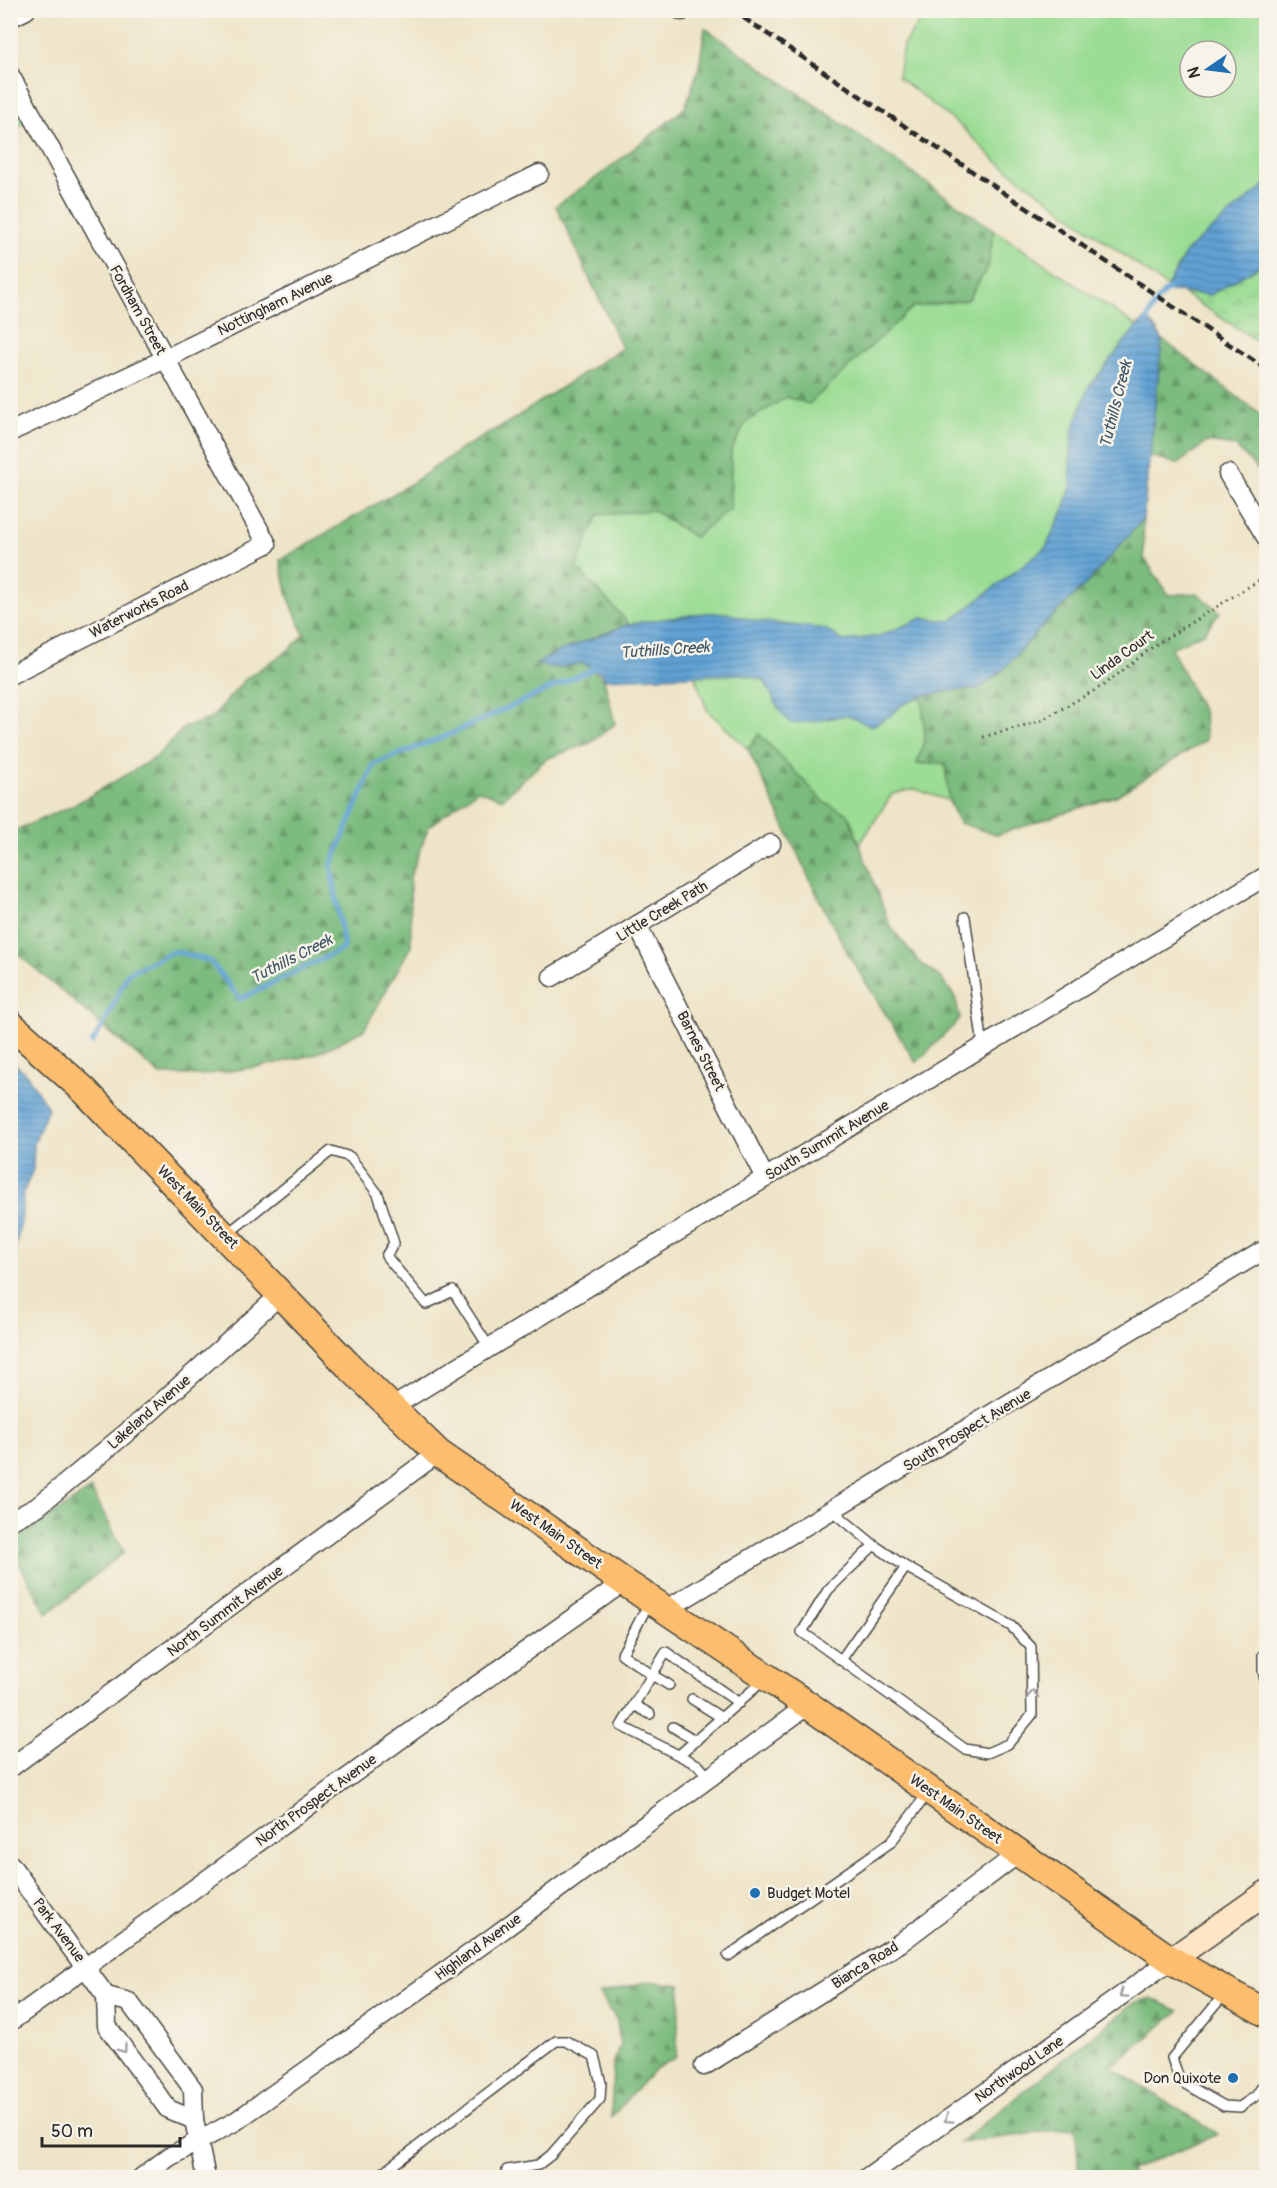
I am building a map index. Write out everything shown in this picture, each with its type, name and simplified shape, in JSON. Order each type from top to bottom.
[{"type":"main road","name":"West Main Street","points":[[10,1024],[85,1091],[391,1408],[438,1453],[624,1582],[808,1705],[1171,1960],[1266,2013]]},
{"type":"street","name":"Fordham Street","points":[[10,75],[267,544]]},
{"type":"street","name":"Nottingham Avenue","points":[[10,432],[165,359],[539,174]]},
{"type":"street","points":[[1228,474],[1266,537]]},
{"type":"street","name":"Waterworks Road","points":[[10,675],[267,544]]},
{"type":"street","name":"Little Creek Path","points":[[552,977],[771,844]]},
{"type":"street","name":"South Summit Avenue","points":[[391,1408],[765,1178],[1266,876]]},
{"type":"street","name":"Barnes Street","points":[[637,925],[765,1178]]},
{"type":"street","name":"South Prospect Avenue","points":[[659,1604],[833,1511],[1266,1249]]},
{"type":"street","name":"Lakeland Avenue","points":[[10,1521],[37,1507],[143,1419],[280,1294]]},
{"type":"street","name":"North Summit Avenue","points":[[10,1768],[438,1453]]},
{"type":"street","name":"North Prospect Avenue","points":[[10,2022],[412,1731],[624,1582]]},
{"type":"street","name":"Highland Avenue","points":[[141,2178],[170,2157],[246,2114],[493,1937],[808,1705]]},
{"type":"street","name":"Bianca Road","points":[[704,2066],[900,1943],[1019,1853]]},
{"type":"street","name":"Park Avenue","points":[[10,1864],[106,1996]]},
{"type":"street","points":[[1171,1960],[1266,1893]]},
{"type":"street","name":"Northwood Lane","points":[[866,2178],[1171,1960]]},
{"type":"street","points":[[194,2120],[168,2109],[107,2026],[106,1996],[129,2002],[193,2089],[194,2120],[206,2178]]},
{"type":"lane","points":[[965,917],[983,1046]]},
{"type":"lane","points":[[225,1236],[331,1151],[350,1157],[378,1194],[394,1243],[386,1256],[426,1304],[453,1291],[489,1347]]},
{"type":"lane","points":[[833,1511],[874,1545],[906,1567],[1011,1626],[1031,1647],[1032,1715],[1008,1744],[987,1753],[965,1749],[802,1632],[828,1590],[874,1545]]},
{"type":"lane","points":[[841,1660],[906,1567]]},
{"type":"lane","points":[[659,1604],[622,1653],[669,1685]]},
{"type":"lane","points":[[709,1778],[698,1765],[621,1726],[666,1652],[739,1703]]},
{"type":"lane","points":[[1266,1652],[1263,1655],[1263,1671],[1266,1684]]},
{"type":"lane","points":[[679,1755],[767,1677]]},
{"type":"lane","points":[[692,1700],[722,1718]]},
{"type":"lane","points":[[634,1705],[650,1714]]},
{"type":"lane","points":[[673,1727],[696,1741]]},
{"type":"lane","points":[[728,1956],[891,1842],[930,1791]]},
{"type":"lane","points":[[1227,1991],[1172,2058],[1180,2081],[1224,2106],[1240,2107],[1256,2097],[1266,2081]]},
{"type":"lane","points":[[376,2178],[556,2041],[566,2041],[594,2056],[601,2084],[600,2099],[551,2155],[538,2165],[507,2170]]},
{"type":"path","name":"Linda Court","points":[[983,737],[1040,721],[1104,685],[1155,645],[1266,576]]},
{"type":"green space","points":[[927,11],[1266,11],[1266,184],[1187,250],[1167,287],[995,160],[963,128],[898,77],[903,45]]},
{"type":"green space","points":[[705,28],[994,230],[988,266],[968,300],[913,307],[809,404],[786,397],[746,422],[731,451],[730,509],[694,537],[653,510],[598,515],[576,567],[629,624],[553,654],[537,665],[559,668],[583,662],[604,679],[615,724],[590,743],[546,759],[502,799],[478,790],[429,826],[410,877],[411,946],[364,1030],[316,1054],[264,1066],[202,1075],[160,1075],[11,948],[11,832],[74,805],[155,758],[184,728],[212,718],[245,679],[289,650],[304,635],[288,596],[280,560],[412,483],[463,448],[512,420],[622,348],[556,206],[604,172],[685,108],[699,67]]},
{"type":"green space","points":[[10,93],[26,122],[11,129],[10,129]]},
{"type":"green space","points":[[994,230],[1137,326],[1088,388],[1073,430],[1070,463],[1071,486],[1065,507],[1046,547],[951,621],[922,618],[880,636],[843,641],[825,629],[756,621],[726,613],[706,613],[629,624],[576,567],[598,515],[653,510],[694,537],[730,509],[731,451],[746,422],[786,397],[809,404],[913,306],[968,300],[988,266]]},
{"type":"green space","points":[[1266,262],[1266,342],[1254,339],[1183,293],[1210,295]]},
{"type":"green space","points":[[1162,339],[1266,419],[1266,478],[1235,446],[1207,442],[1178,464],[1150,456]]},
{"type":"green space","points":[[1143,519],[1144,558],[1169,595],[1197,593],[1220,612],[1204,633],[1171,648],[1204,714],[1206,740],[1116,796],[997,835],[959,823],[949,801],[945,763],[917,764],[925,738],[922,696],[978,689],[1003,670],[1046,622],[1089,581]]},
{"type":"green space","points":[[741,674],[764,680],[780,711],[792,722],[817,721],[846,715],[890,716],[902,705],[922,696],[925,738],[917,764],[945,763],[949,801],[915,789],[892,794],[860,844],[848,814],[825,803],[759,735],[748,749],[707,710],[695,676]]},
{"type":"green space","points":[[759,734],[825,803],[848,814],[890,926],[920,963],[941,978],[955,997],[960,1019],[916,1063],[850,957],[819,899],[748,749]]},
{"type":"green space","points":[[91,1489],[124,1552],[47,1614],[11,1548],[11,1543]]},
{"type":"green space","points":[[649,1981],[681,1985],[676,2057],[655,2069],[611,2117],[613,2065],[620,2044],[617,2020],[599,1994]]},
{"type":"green space","points":[[1151,1998],[1179,2011],[1111,2067],[1218,2134],[1130,2170],[1133,2178],[1073,2177],[1079,2170],[1075,2128],[959,2143],[1134,2003]]},
{"type":"water","points":[[1266,184],[1266,262],[1210,295],[1165,291],[1187,250]]},
{"type":"water","points":[[1148,318],[1162,339],[1143,519],[1089,581],[1046,622],[1003,670],[978,689],[922,696],[902,705],[890,716],[872,726],[846,715],[791,723],[780,711],[764,680],[741,674],[604,679],[603,674],[583,663],[559,668],[536,665],[553,654],[629,624],[706,613],[726,613],[756,621],[825,629],[843,641],[880,636],[922,618],[951,621],[1046,547],[1065,507],[1071,486],[1070,463],[1073,430],[1088,388],[1137,326]]},
{"type":"water","points":[[11,1060],[27,1075],[48,1108],[34,1143],[33,1170],[23,1193],[22,1217],[11,1268]]},
{"type":"waterway","name":"Tuthills Creek","points":[[1146,324],[1155,304],[1170,288]]},
{"type":"waterway","name":"Tuthills Creek","points":[[92,1043],[106,1020],[128,973],[174,951],[210,961],[240,999],[344,948],[331,866],[374,764],[446,736],[595,668],[601,668]]},
{"type":"railway","points":[[732,10],[1266,369]]},
{"type":"place","name":"Budget Motel","points":[[755,1893]]},
{"type":"place","name":"Don Quixote","points":[[1233,2078]]}]
